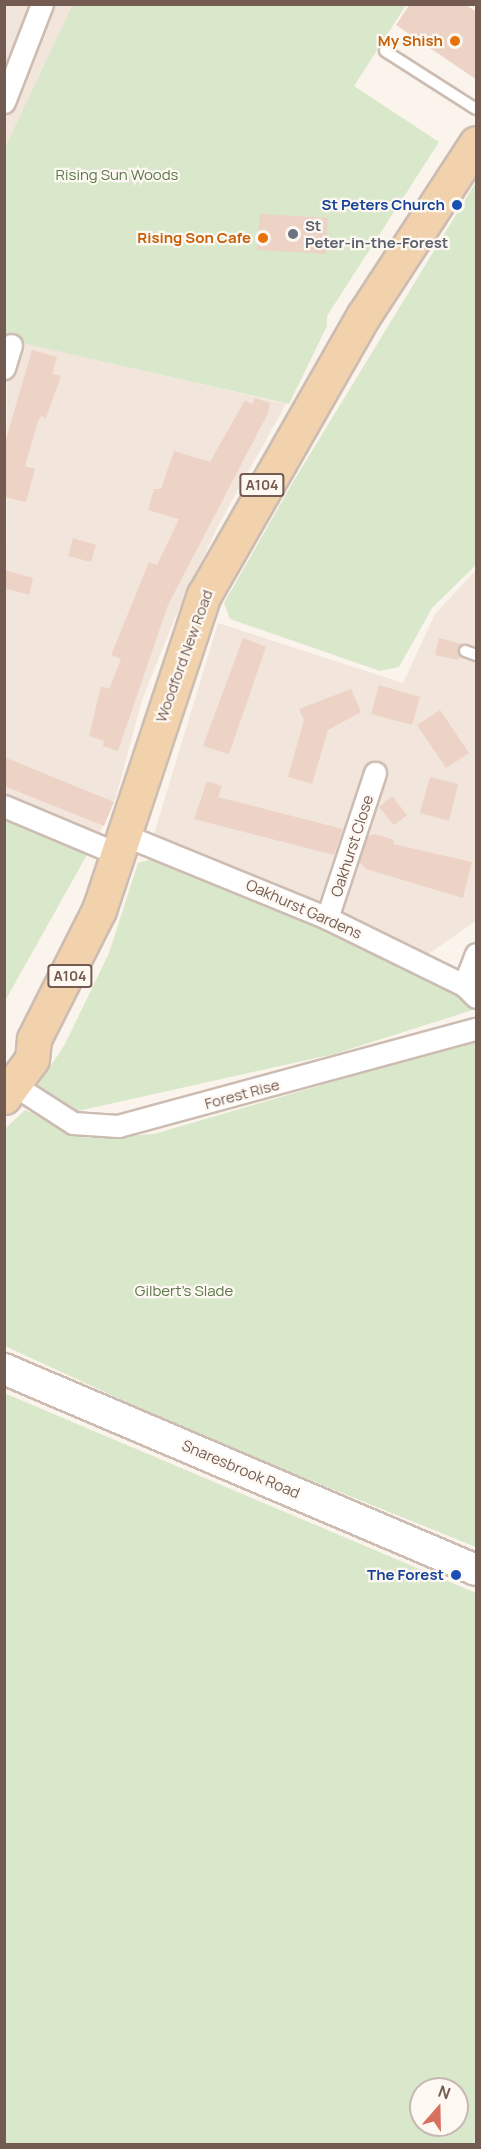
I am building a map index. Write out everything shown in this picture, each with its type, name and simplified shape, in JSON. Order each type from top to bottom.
[{"type":"main road","name":"Woodford New Road","points":[[8,1081],[32,1059],[34,1039],[84,946],[204,595],[364,315],[477,143]]},
{"type":"street","points":[[4,102],[42,4]]},
{"type":"street","points":[[4,368],[11,345]]},
{"type":"street","name":"Oakhurst Close","points":[[327,918],[375,773]]},
{"type":"street","name":"Oakhurst Gardens","points":[[4,806],[120,844],[327,918],[470,991]]},
{"type":"street","points":[[470,991],[477,954]]},
{"type":"street","name":"Forest Rise","points":[[8,1081],[73,1124],[118,1126],[477,1029]]},
{"type":"street","name":"Snaresbrook Road","points":[[4,1370],[477,1570]]},
{"type":"lane","points":[[385,51],[477,109]]},
{"type":"lane","points":[[465,651],[477,655]]},
{"type":"shaded area","points":[[5,5],[73,5],[5,150]]},
{"type":"shaded area","points":[[7,339],[286,404],[218,526],[175,618],[142,700],[116,797],[92,850],[5,811]]},
{"type":"shaded area","points":[[476,570],[476,921],[411,966],[155,853],[154,834],[218,623],[403,683],[435,614]]},
{"type":"green space","name":"Rising Sun Woods","points":[[73,4],[406,5],[354,86],[439,142],[327,316],[327,326],[289,404],[5,339],[4,150]]},
{"type":"green space","points":[[476,182],[476,565],[432,608],[399,667],[380,671],[230,619],[224,603],[293,482]]},
{"type":"green space","points":[[5,819],[88,853],[5,1001]]},
{"type":"green space","points":[[156,858],[262,897],[455,991],[476,1009],[334,1054],[69,1113],[35,1090],[65,1044],[109,953],[138,863]]},
{"type":"green space","name":"Gilbert's Slade","points":[[476,1040],[476,1547],[198,1435],[5,1346],[4,1130],[25,1110],[88,1138],[154,1134]]},
{"type":"green space","points":[[4,1393],[476,1593],[476,2144],[5,2144]]},
{"type":"building","points":[[410,4],[466,5],[477,12],[477,80],[396,25]]},
{"type":"building","name":"St Peter-in-the-Forest","points":[[260,214],[328,218],[326,254],[257,250]]},
{"type":"building","points":[[32,350],[57,357],[52,374],[61,376],[46,418],[41,416],[37,424],[25,466],[35,469],[26,502],[4,497],[4,446]]},
{"type":"building","points":[[255,398],[270,403],[268,413],[168,605],[118,751],[103,746],[104,741],[89,736],[101,686],[109,689],[121,659],[111,655],[149,562],[157,565],[179,519],[148,510],[154,489],[161,489],[174,451],[210,462],[245,400],[252,404]]},
{"type":"building","points":[[73,538],[96,545],[91,562],[68,556]]},
{"type":"building","points":[[4,570],[33,578],[29,595],[4,588]]},
{"type":"building","points":[[243,638],[266,647],[229,754],[203,746]]},
{"type":"building","points":[[439,638],[462,644],[459,660],[435,655]]},
{"type":"building","points":[[379,685],[420,697],[412,725],[371,714]]},
{"type":"building","points":[[351,689],[361,712],[328,730],[312,784],[288,777],[304,720],[299,709]]},
{"type":"building","points":[[440,710],[469,753],[446,768],[417,725]]},
{"type":"building","points":[[4,757],[114,802],[104,826],[4,786]]},
{"type":"building","points":[[430,777],[458,784],[449,821],[420,813]]},
{"type":"building","points":[[207,781],[222,786],[218,797],[343,829],[334,855],[194,819]]},
{"type":"building","points":[[392,796],[407,815],[394,825],[379,807]]},
{"type":"building","points":[[375,834],[394,840],[393,844],[472,862],[463,898],[366,869],[359,862],[367,836]]},
{"type":"place","name":"My Shish","points":[[455,41]]},
{"type":"place","name":"St Peters Church","points":[[457,205]]},
{"type":"place","name":"St Peter-in-the-Forest","points":[[293,234]]},
{"type":"place","name":"Rising Son Cafe","points":[[263,238]]},
{"type":"place","name":"The Forest","points":[[456,1575]]}]
